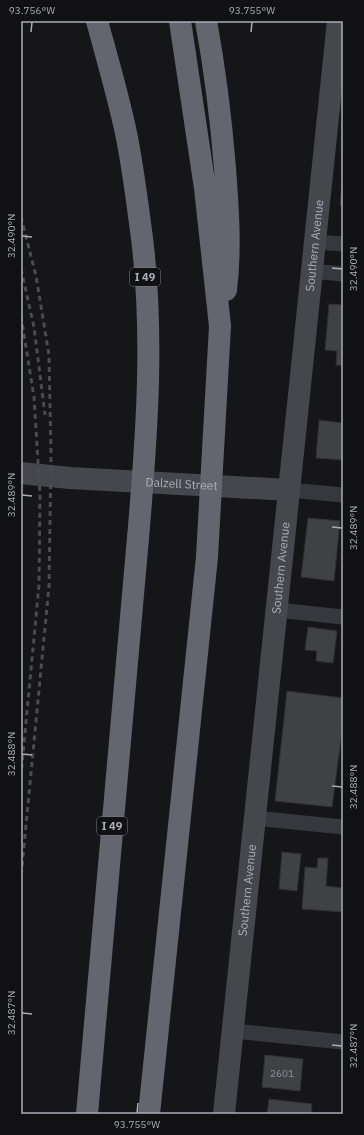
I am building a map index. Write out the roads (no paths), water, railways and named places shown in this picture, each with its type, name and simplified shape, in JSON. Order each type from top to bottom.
[{"type":"highway","name":"I 49","points":[[86,1114],[145,459],[148,357],[140,224],[126,133],[98,21]]},
{"type":"highway","points":[[180,21],[205,188],[220,326]]},
{"type":"highway","points":[[149,1114],[207,557],[220,326],[228,270],[229,213],[220,108],[206,21]]},
{"type":"street","name":"Southern Avenue","points":[[224,1114],[338,21]]},
{"type":"street","points":[[314,242],[343,244]]},
{"type":"street","points":[[311,271],[343,274]]},
{"type":"street","name":"Dalzell Street","points":[[21,472],[70,478],[289,490],[343,495]]},
{"type":"street","points":[[276,610],[343,617]]},
{"type":"street","points":[[255,818],[343,827]]},
{"type":"street","points":[[233,1031],[343,1042]]},
{"type":"railway","points":[[21,217],[36,276],[49,355],[51,454],[49,586],[21,877]]},
{"type":"railway","points":[[21,269],[34,327],[45,415]]},
{"type":"railway","points":[[21,316],[34,397],[40,494],[39,585],[21,775]]}]
